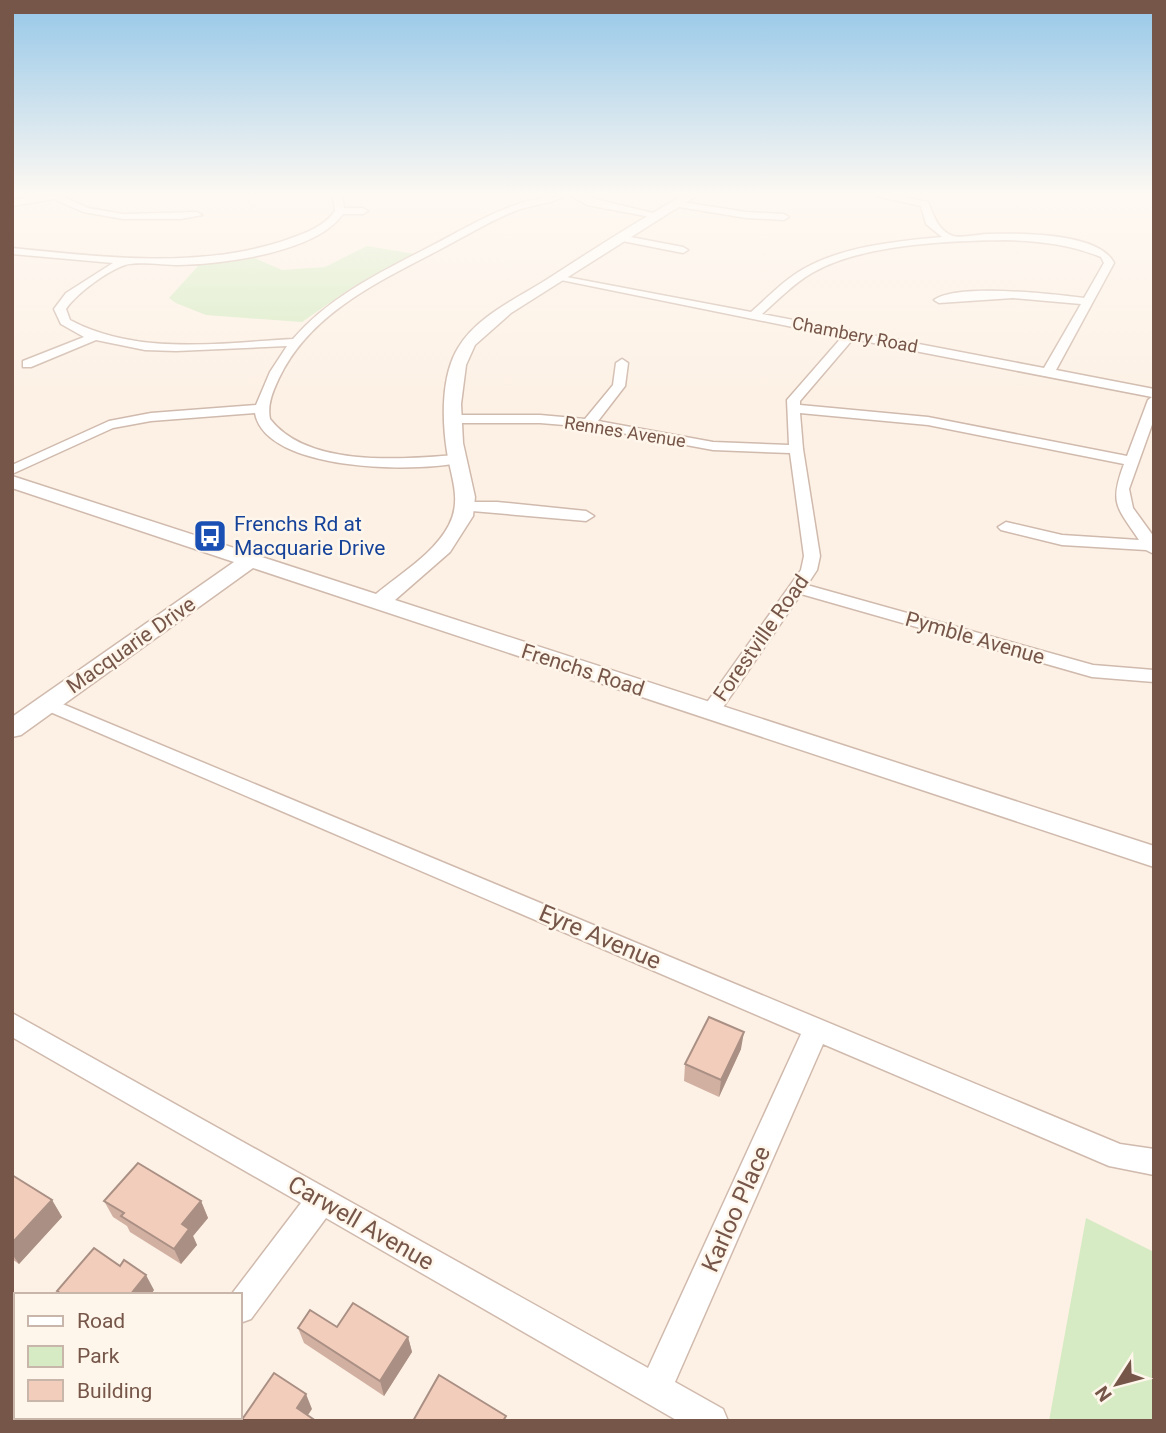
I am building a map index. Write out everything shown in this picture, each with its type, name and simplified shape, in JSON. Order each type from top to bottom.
[{"type":"street","points":[[121,263],[70,295],[60,309],[65,323],[92,338],[173,348],[296,342]]},
{"type":"street","points":[[408,263],[337,304],[296,342],[279,364],[261,410],[263,419],[281,439],[319,454],[363,462],[457,459]]},
{"type":"street","points":[[379,603],[438,553],[451,538],[465,507],[467,495],[457,459],[453,419],[457,370],[470,342],[492,320],[580,263]]},
{"type":"street","points":[[753,316],[802,276],[825,263]]},
{"type":"street","points":[[1048,373],[1109,263]]},
{"type":"street","name":"Chambery Road","points":[[556,278],[1154,393]]},
{"type":"street","points":[[939,300],[977,294],[1016,293],[1088,302]]},
{"type":"street","points":[[850,335],[798,393],[792,408],[928,421],[1130,461]]},
{"type":"street","points":[[27,364],[92,338]]},
{"type":"street","points":[[589,423],[619,386],[622,363]]},
{"type":"street","points":[[1152,547],[1125,508],[1122,489],[1154,400]]},
{"type":"street","name":"Forestville Road","points":[[710,712],[809,570],[812,556],[792,408]]},
{"type":"street","points":[[12,471],[109,425],[151,418],[261,410]]},
{"type":"street","name":"Rennes Avenue","points":[[453,419],[540,419],[589,423],[713,446],[796,449]]},
{"type":"street","name":"Frenchs Road","points":[[12,482],[1154,857]]},
{"type":"street","points":[[465,507],[497,507],[586,516]]},
{"type":"street","points":[[1006,527],[1062,540],[1152,547]]},
{"type":"street","name":"Macquarie Drive","points":[[12,729],[249,561]]},
{"type":"street","name":"Pymble Avenue","points":[[798,588],[1092,671],[1154,676]]},
{"type":"street","name":"Eyre Avenue","points":[[48,704],[1119,1157],[1154,1162]]},
{"type":"street","name":"Carwell Avenue","points":[[12,1024],[711,1421]]},
{"type":"street","name":"Karloo Place","points":[[655,1390],[817,1028]]},
{"type":"street","points":[[242,1305],[321,1201]]},
{"type":"green space","points":[[266,263],[282,270],[325,267],[333,263],[398,263],[351,288],[302,322],[206,315],[169,298],[199,265]]},
{"type":"green space","points":[[1086,1218],[1154,1252],[1154,1421],[1049,1421]]},
{"type":"building","points":[[709,1017],[744,1032],[721,1080],[685,1064]]},
{"type":"building","points":[[138,1163],[201,1201],[182,1224],[189,1229],[174,1249],[121,1216],[124,1213],[104,1201]]},
{"type":"building","points":[[12,1175],[52,1200],[12,1243]]},
{"type":"building","points":[[94,1248],[120,1266],[124,1260],[146,1275],[132,1293],[57,1291]]},
{"type":"building","points":[[353,1303],[408,1337],[380,1381],[298,1328],[310,1310],[337,1327]]},
{"type":"building","points":[[14,1341],[14,1390],[12,1389]]},
{"type":"building","points":[[274,1373],[306,1394],[297,1408],[316,1421],[241,1421]]},
{"type":"building","points":[[439,1375],[506,1416],[503,1421],[413,1421]]},
{"type":"building","points":[[14,1394],[14,1419],[25,1419],[24,1421],[12,1421]]},
{"type":"place","name":"Frenchs Rd at Macquarie Drive","points":[[210,536]]}]
